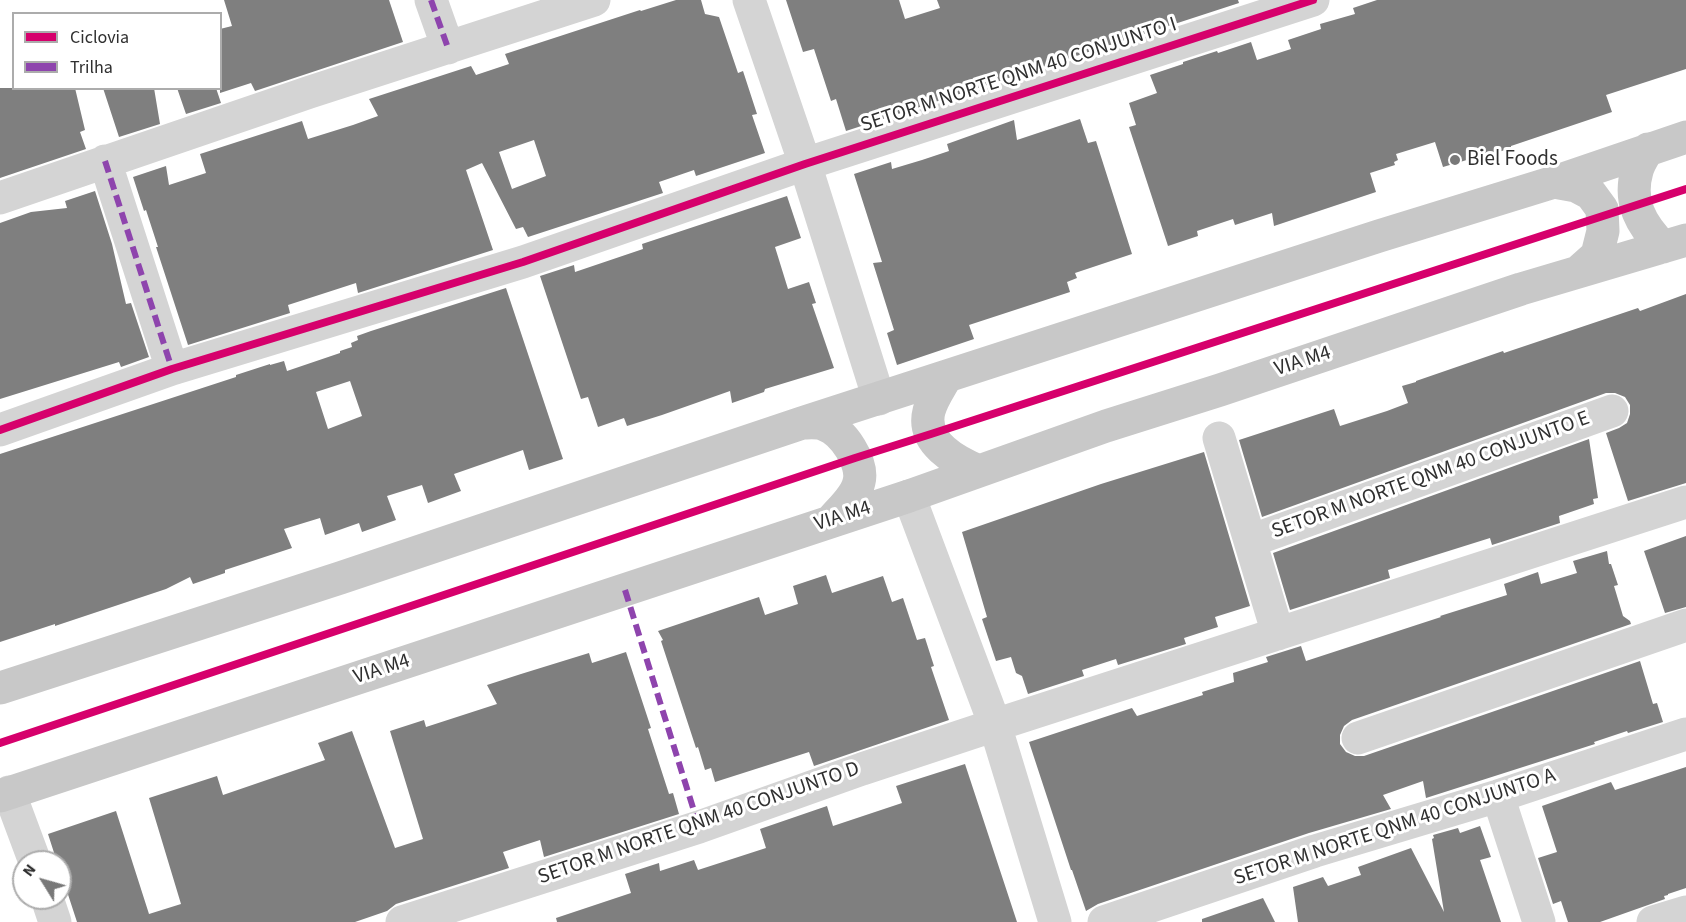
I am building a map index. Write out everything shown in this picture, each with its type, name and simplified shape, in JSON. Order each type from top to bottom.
[{"type":"main road","points":[[0,688],[340,578],[802,423],[1613,163],[1686,137]]},
{"type":"main road","points":[[1648,149],[1637,169],[1634,188],[1638,215],[1648,233],[1674,243]]},
{"type":"main road","points":[[1554,182],[1576,186],[1591,194],[1602,209],[1603,231],[1597,255],[1578,272]]},
{"type":"main road","name":"VIA M4","points":[[5,794],[909,496],[1106,426],[1521,289],[1674,243]]},
{"type":"main road","points":[[946,377],[932,401],[928,414],[929,432],[941,449],[960,463],[979,471]]},
{"type":"main road","points":[[802,423],[825,425],[841,436],[851,447],[858,465],[860,481],[851,498],[832,520]]},
{"type":"street","points":[[431,0],[448,48]]},
{"type":"street","points":[[0,198],[310,92],[594,0]]},
{"type":"street","points":[[749,0],[805,164],[879,399]]},
{"type":"street","name":"SETOR M NORTE QNM 40 CONJUNTO I","points":[[0,430],[171,369],[524,262],[805,164],[1313,0]]},
{"type":"street","points":[[105,162],[171,369]]},
{"type":"street","name":"SETOR M NORTE QNM 40 CONJUNTO E","points":[[1250,541],[1612,411]]},
{"type":"street","points":[[1219,438],[1278,634]]},
{"type":"street","points":[[909,496],[995,725],[1055,922]]},
{"type":"street","name":"SETOR M NORTE QNM 40 CONJUNTO D","points":[[402,922],[699,827],[995,725],[1686,502]]},
{"type":"street","points":[[1358,738],[1686,625]]},
{"type":"street","name":"SETOR M NORTE QNM 40 CONJUNTO A","points":[[1104,922],[1315,851],[1498,796],[1686,734]]},
{"type":"street","points":[[5,794],[30,850]]},
{"type":"street","points":[[1498,796],[1539,922]]},
{"type":"street","points":[[1653,922],[1686,912]]},
{"type":"building","points":[[224,0],[389,0],[403,42],[255,91],[251,83],[220,93],[222,90],[222,28],[232,26]]},
{"type":"building","points":[[676,0],[701,0],[705,14],[719,17],[738,73],[743,71],[757,114],[752,115],[765,153],[696,176],[694,170],[659,182],[663,193],[528,237],[523,227],[516,229],[482,163],[466,170],[493,250],[358,293],[356,283],[288,305],[290,313],[188,345],[146,210],[144,211],[133,177],[166,166],[169,185],[206,173],[200,154],[302,121],[308,139],[353,125],[378,116],[369,99],[471,66],[476,75],[509,64],[505,54]],"holes":[[[534,140],[546,176],[512,189],[499,152]]]},
{"type":"building","points":[[786,0],[899,0],[905,19],[940,8],[937,0],[1238,0],[1239,3],[846,131],[836,99],[831,101],[814,49],[803,52]]},
{"type":"building","points":[[1377,0],[1686,0],[1686,69],[1606,95],[1612,112],[1511,146],[1511,148],[1443,167],[1435,142],[1396,154],[1398,160],[1394,162],[1395,165],[1370,173],[1376,192],[1274,226],[1272,213],[1235,225],[1233,219],[1197,231],[1198,236],[1168,246],[1129,127],[1136,125],[1129,103],[1157,93],[1150,75],[1183,64],[1183,62],[1251,42],[1257,60],[1291,49],[1288,40],[1321,29],[1320,24],[1355,14],[1353,8]]},
{"type":"building","points":[[0,88],[75,90],[85,130],[80,132],[86,149],[0,178]]},
{"type":"building","points":[[104,90],[154,90],[160,124],[119,137]]},
{"type":"building","points":[[178,90],[217,90],[221,103],[186,114]]},
{"type":"building","points":[[1080,119],[1088,143],[1096,141],[1132,254],[1075,273],[1077,278],[1067,282],[1070,292],[969,325],[974,339],[897,365],[887,333],[894,330],[873,263],[882,262],[854,174],[891,162],[892,169],[949,151],[947,144],[1014,120],[1017,140]]},
{"type":"building","points":[[95,191],[112,244],[126,304],[131,303],[149,357],[121,367],[119,362],[0,399],[0,223],[31,212],[67,208],[65,201]]},
{"type":"building","points":[[787,196],[801,238],[775,247],[788,289],[809,282],[816,303],[812,304],[834,368],[765,389],[764,392],[732,403],[730,391],[627,426],[624,418],[598,427],[588,397],[581,399],[540,276],[574,265],[575,272],[643,249],[642,244]]},
{"type":"building","points":[[506,288],[563,459],[529,470],[523,450],[454,474],[461,491],[428,503],[422,485],[387,496],[396,520],[362,532],[359,523],[325,535],[320,518],[284,529],[292,548],[225,570],[225,573],[193,584],[190,577],[166,589],[0,642],[0,454],[270,364],[284,361],[287,371],[340,353],[352,347],[351,343],[358,340],[357,336]],"holes":[[[350,381],[362,416],[328,429],[316,392]]]},
{"type":"building","points":[[1686,294],[1686,483],[1628,501],[1606,433],[1627,423],[1630,405],[1625,397],[1615,393],[1606,393],[1262,517],[1239,440],[1334,409],[1340,426],[1387,411],[1408,403],[1402,386],[1503,351],[1504,353],[1638,308],[1640,311]]},
{"type":"building","points":[[1589,439],[1598,498],[1593,499],[1594,504],[1559,516],[1560,523],[1492,545],[1490,538],[1388,570],[1390,578],[1290,610],[1273,553]]},
{"type":"building","points":[[1204,452],[1250,606],[1215,617],[1218,627],[1184,638],[1186,644],[1118,665],[1116,659],[1082,670],[1084,676],[1028,694],[1022,676],[1016,673],[1011,657],[996,661],[982,619],[987,617],[962,532],[1101,484]]},
{"type":"building","points":[[1686,536],[1686,607],[1665,613],[1644,551]]},
{"type":"building","points":[[1607,551],[1609,564],[1611,564],[1618,585],[1614,586],[1623,616],[1631,624],[1352,720],[1344,726],[1340,735],[1340,744],[1346,752],[1355,756],[1364,756],[1640,661],[1653,704],[1657,703],[1663,722],[1628,733],[1627,731],[1594,742],[1595,744],[1426,798],[1423,781],[1383,795],[1391,809],[1309,833],[1098,904],[1086,911],[1029,742],[1132,708],[1137,716],[1203,695],[1202,692],[1234,682],[1233,673],[1268,662],[1266,657],[1301,646],[1306,661],[1507,595],[1504,584],[1538,572],[1541,584],[1577,573],[1573,561]]},
{"type":"building","points":[[826,575],[832,593],[883,576],[892,602],[903,598],[917,640],[925,638],[934,666],[931,667],[949,720],[814,766],[809,752],[715,782],[711,768],[705,770],[698,747],[696,748],[661,641],[663,640],[658,631],[759,597],[765,615],[798,604],[793,586]]},
{"type":"building","points":[[626,652],[651,728],[648,729],[669,794],[673,793],[679,814],[544,857],[540,840],[503,852],[509,868],[396,904],[387,911],[355,922],[77,922],[72,907],[72,850],[53,850],[48,834],[116,811],[149,914],[181,904],[149,798],[217,776],[223,795],[325,760],[318,743],[352,731],[395,848],[423,839],[390,731],[424,720],[426,727],[497,704],[487,685],[589,653],[592,663]]},
{"type":"building","points":[[965,764],[1017,922],[557,922],[556,918],[631,893],[625,874],[659,863],[660,871],[694,860],[698,870],[766,848],[760,829],[827,806],[833,826],[902,803],[896,786]]},
{"type":"building","points":[[1686,767],[1686,888],[1664,896],[1665,899],[1600,922],[1568,922],[1561,901],[1553,904],[1538,858],[1557,852],[1542,806],[1611,782],[1615,790]]},
{"type":"building","points":[[1480,826],[1491,857],[1480,860],[1501,922],[1298,922],[1293,887],[1323,877],[1328,886],[1361,875],[1358,867],[1411,848],[1444,912],[1433,835],[1458,828],[1460,833]]},
{"type":"building","points":[[1263,898],[1275,922],[1202,922],[1202,919]]},
{"type":"marked path","points":[[431,0],[448,48]]},
{"type":"marked path","points":[[105,161],[172,369]]},
{"type":"marked path","points":[[625,590],[699,827]]},
{"type":"cycle path","points":[[0,430],[172,369],[523,262],[805,164],[1313,0]]},
{"type":"cycle path","points":[[0,743],[855,458],[1686,189]]},
{"type":"place","name":"Biel Foods","points":[[1455,160]]}]
